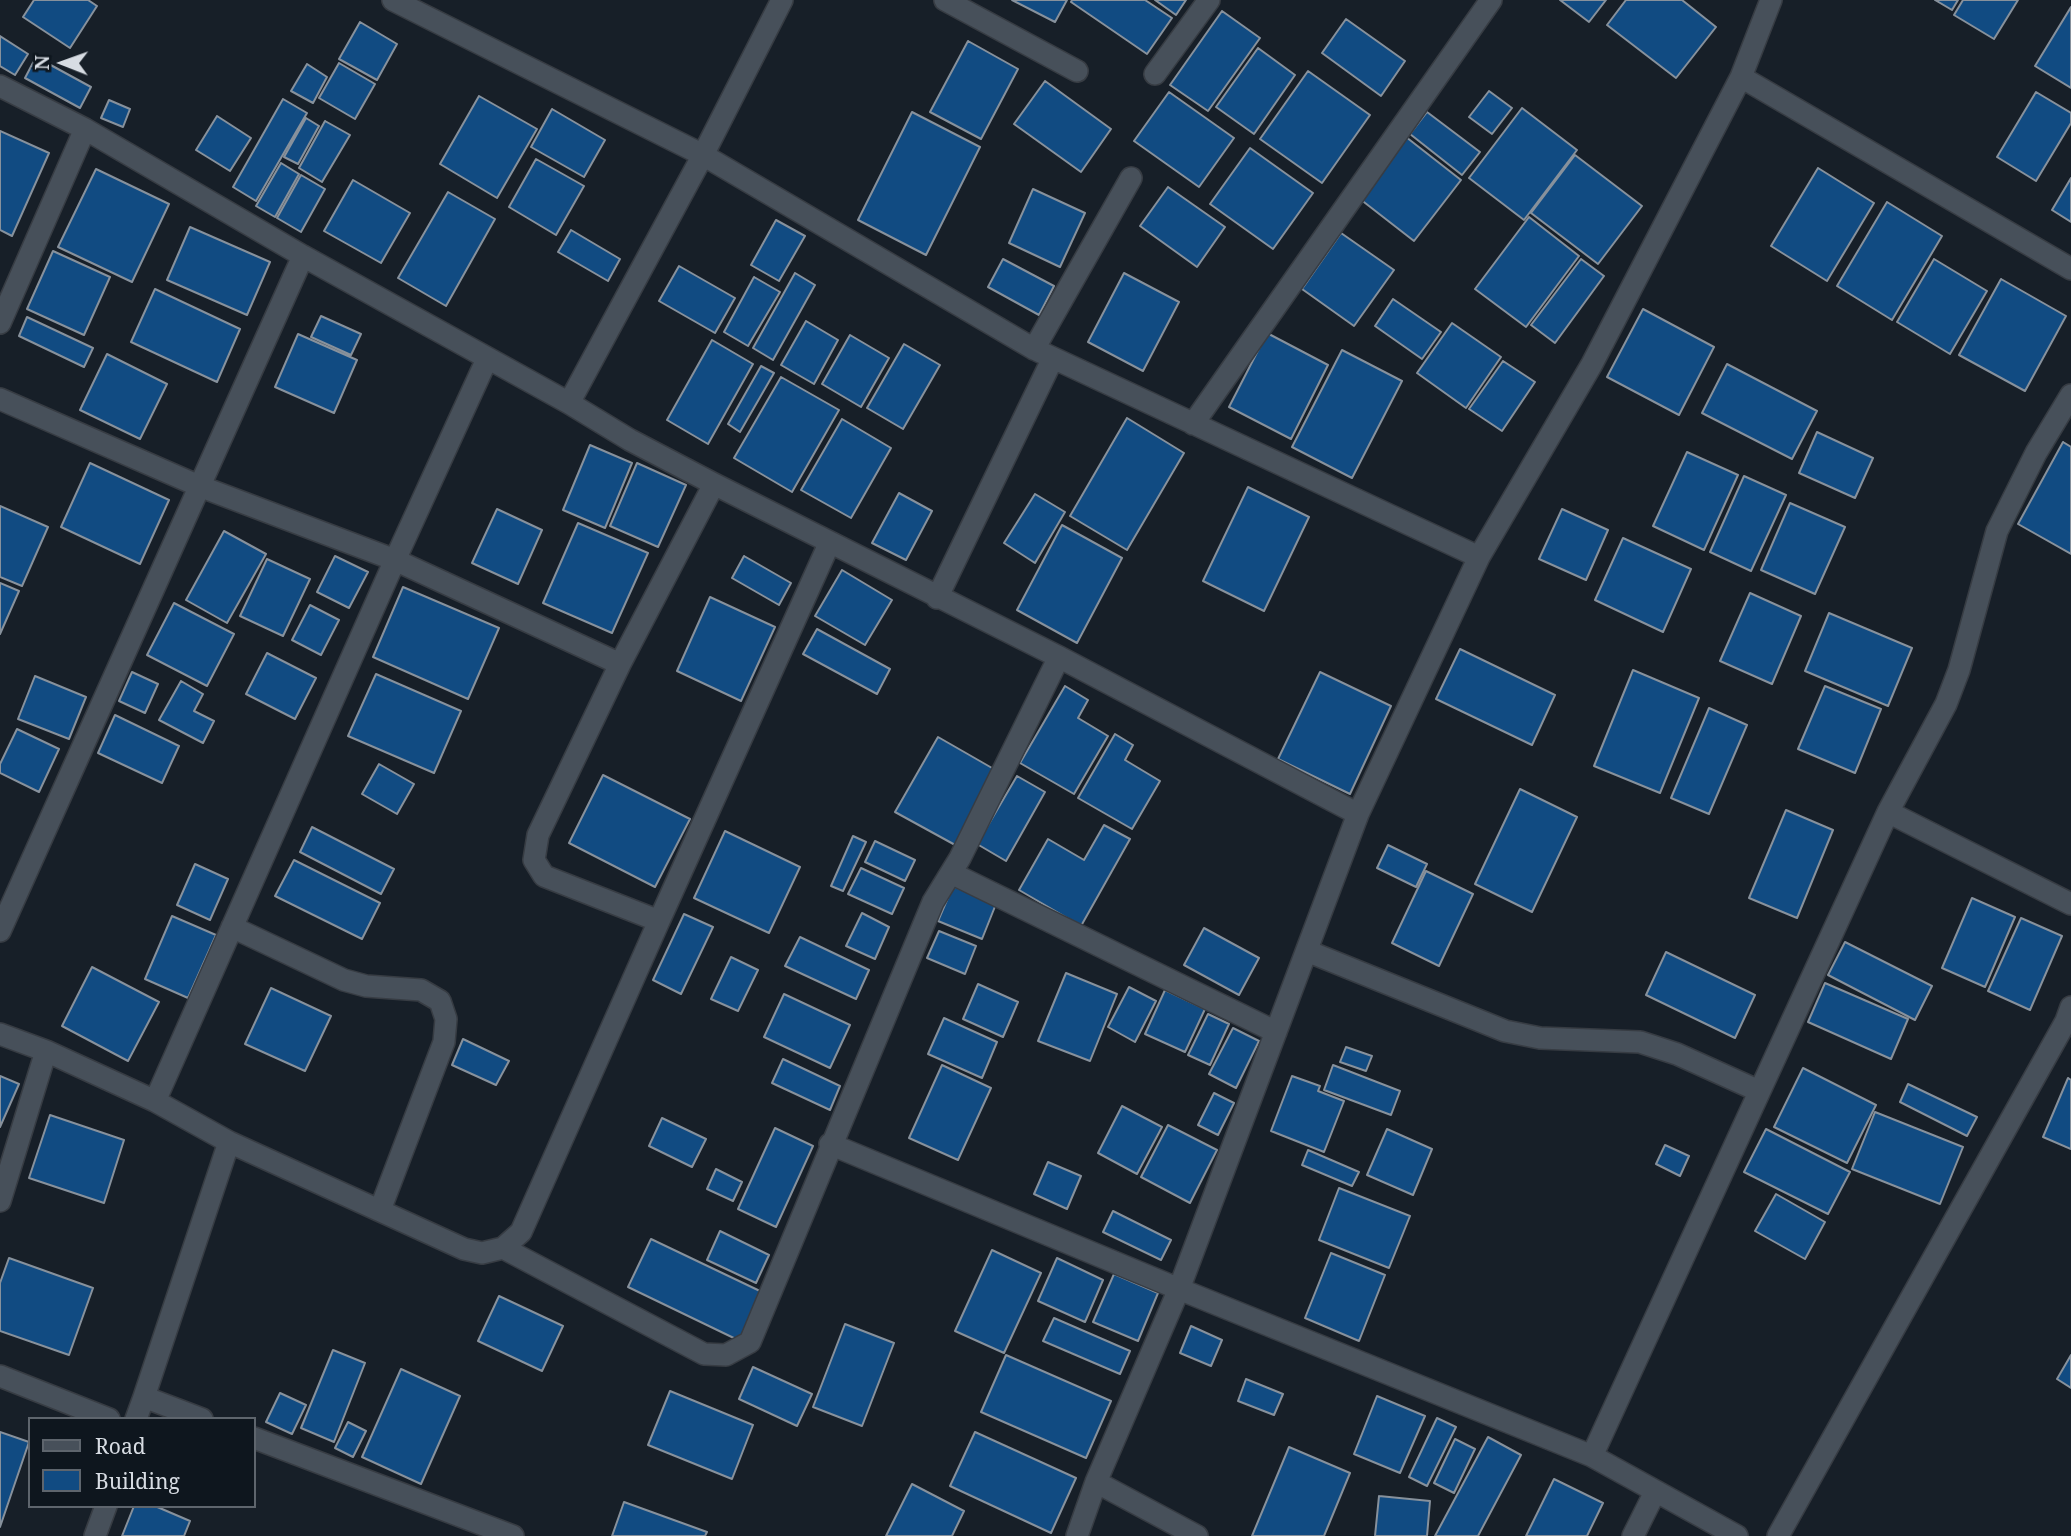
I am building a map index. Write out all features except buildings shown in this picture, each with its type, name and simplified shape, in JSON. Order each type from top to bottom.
[{"type":"street","points":[[393,0],[703,155],[1043,354],[1479,557]]},
{"type":"street","points":[[569,403],[703,155],[782,0]]},
{"type":"street","points":[[945,0],[1077,71]]},
{"type":"street","points":[[1155,74],[1209,0]]},
{"type":"street","points":[[1194,424],[1491,0]]},
{"type":"street","points":[[1077,1536],[1096,1482],[1179,1289],[1358,814],[1479,557],[1592,364],[1741,77],[1771,0]]},
{"type":"street","points":[[1741,77],[2071,269]]},
{"type":"street","points":[[0,86],[85,129],[303,256],[569,403],[630,440],[829,544],[1059,657],[1358,814]]},
{"type":"street","points":[[0,323],[85,129]]},
{"type":"street","points":[[937,598],[1043,354],[1131,178]]},
{"type":"street","points":[[0,931],[303,256]]},
{"type":"street","points":[[155,1101],[395,559],[487,359]]},
{"type":"street","points":[[1592,1456],[1888,812],[1924,748],[1959,670],[1997,531],[2036,453],[2071,396]]},
{"type":"street","points":[[0,399],[199,486],[395,559],[620,664]]},
{"type":"street","points":[[659,921],[544,876],[534,860],[538,835],[620,664],[714,484]]},
{"type":"street","points":[[0,1034],[46,1051],[155,1101],[229,1142],[464,1249],[482,1254],[503,1248],[521,1232],[829,544]]},
{"type":"street","points":[[503,1248],[704,1354],[726,1355],[750,1342],[830,1144],[933,902],[951,873],[1059,657]]},
{"type":"street","points":[[1888,812],[2071,904]]},
{"type":"street","points":[[951,873],[1276,1031]]},
{"type":"street","points":[[232,927],[344,980],[366,986],[421,990],[440,1001],[446,1019],[444,1042],[380,1210]]},
{"type":"street","points":[[1307,951],[1505,1031],[1540,1038],[1640,1042],[1677,1054],[1759,1091]]},
{"type":"street","points":[[1778,1536],[2066,1021],[2071,1007]]},
{"type":"street","points":[[0,1201],[46,1051]]},
{"type":"street","points":[[137,1417],[229,1142]]},
{"type":"street","points":[[830,1144],[1592,1456],[1737,1536]]},
{"type":"street","points":[[0,1376],[104,1417]]},
{"type":"street","points":[[144,1397],[197,1417]]},
{"type":"street","points":[[256,1439],[513,1536]]},
{"type":"street","points":[[1096,1482],[1197,1536]]},
{"type":"street","points":[[1633,1536],[1655,1492]]},
{"type":"street","points":[[95,1536],[105,1508]]}]
